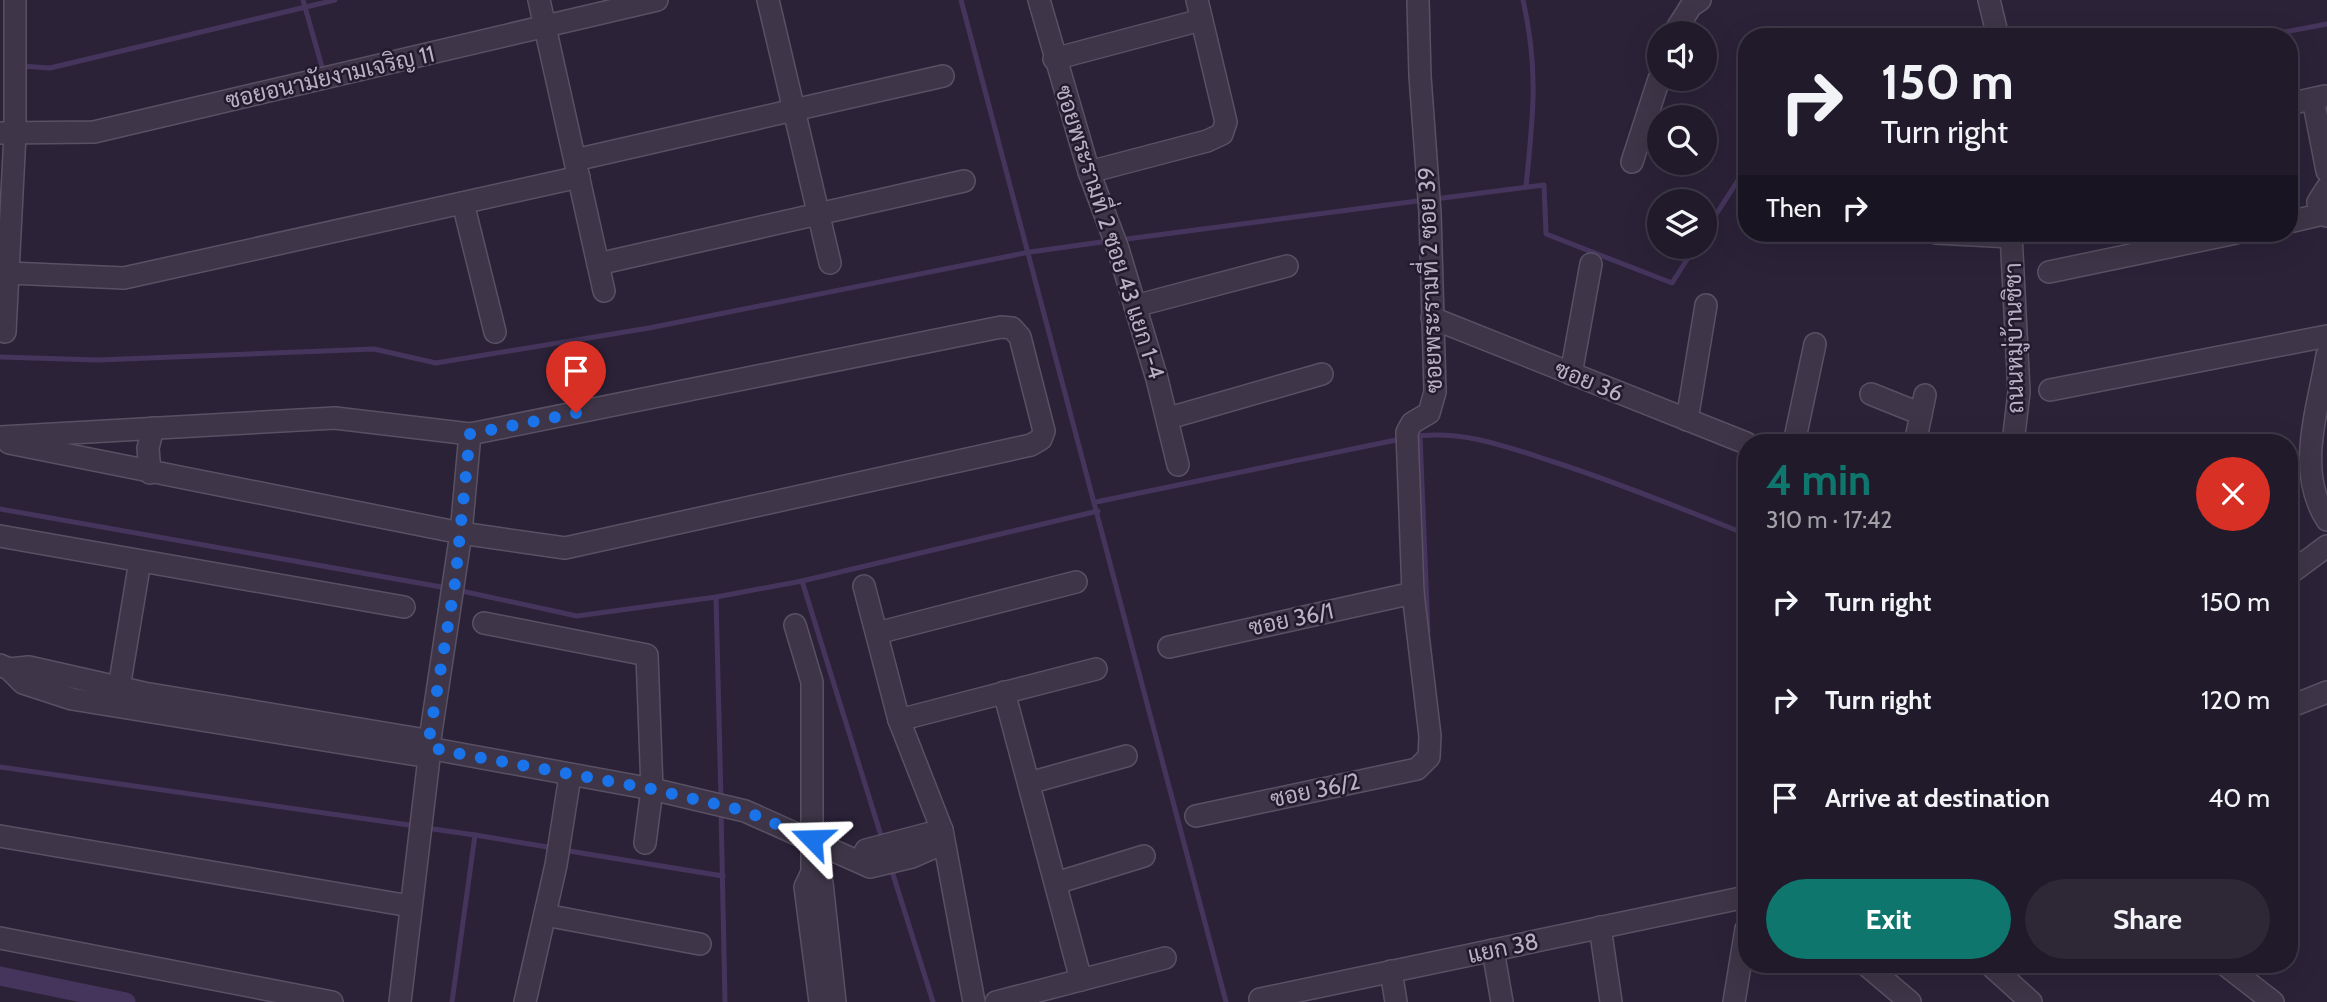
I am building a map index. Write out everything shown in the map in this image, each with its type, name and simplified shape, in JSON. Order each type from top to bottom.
[{"type":"street","points":[[5,332],[9,272],[7,134],[15,0]]},
{"type":"street","points":[[539,0],[604,291]]},
{"type":"street","name":"ซอยอนามัยงามเจริญ 11","points":[[7,134],[94,132],[657,0]]},
{"type":"street","points":[[768,0],[830,262]]},
{"type":"street","name":"ซอยพระรามที่ 2 ซอย 43 แยก 1-4","points":[[1039,0],[1089,172],[1135,306],[1169,418],[1178,465]]},
{"type":"street","name":"ซอยพระรามที่ 2 ซอย 39","points":[[1418,0],[1420,76],[1430,204],[1433,403],[1429,413],[1412,423],[1407,432],[1413,593],[1430,736],[1429,757]]},
{"type":"street","points":[[1682,21],[1691,6],[1700,0]]},
{"type":"street","points":[[1989,0],[1996,28]]},
{"type":"street","points":[[1054,59],[1199,10],[1226,122],[1222,134],[1207,141],[1089,172]]},
{"type":"street","points":[[9,272],[124,278],[463,203],[577,169],[794,111],[943,76]]},
{"type":"street","points":[[1632,162],[1655,91]]},
{"type":"street","points":[[2298,102],[2320,97],[2327,171]]},
{"type":"street","points":[[598,264],[964,181]]},
{"type":"street","points":[[2298,220],[2325,215],[2318,202],[2327,188]]},
{"type":"street","points":[[463,203],[495,332]]},
{"type":"street","name":"ถนนหมู่บ้านชิชา","points":[[2011,242],[2019,392],[2014,434]]},
{"type":"street","points":[[2049,272],[2193,242]]},
{"type":"street","points":[[1572,374],[1591,264]]},
{"type":"street","points":[[1135,306],[1287,266]]},
{"type":"street","points":[[1687,420],[1706,305]]},
{"type":"street","name":"ซอย 36","points":[[1432,318],[1738,440]]},
{"type":"street","points":[[1001,327],[1012,328],[1020,337],[1044,431],[1041,439],[1031,445],[565,548],[461,533],[150,473],[0,439],[357,418],[470,434],[1001,327]]},
{"type":"street","points":[[2050,390],[2327,336]]},
{"type":"street","points":[[1796,434],[1815,344]]},
{"type":"street","points":[[2327,355],[2299,460],[2327,520]]},
{"type":"street","points":[[1169,418],[1322,374]]},
{"type":"street","points":[[1871,394],[1923,405],[1917,434]]},
{"type":"street","points":[[150,473],[148,448],[153,428]]},
{"type":"street","points":[[400,1002],[429,749],[455,583],[470,434]]},
{"type":"street","points":[[0,537],[404,607]]},
{"type":"street","points":[[2298,567],[2327,546]]},
{"type":"street","points":[[118,697],[140,561]]},
{"type":"street","points":[[877,633],[1076,582]]},
{"type":"street","points":[[864,586],[898,720],[943,837],[974,1002]]},
{"type":"street","name":"ซอย 36/1","points":[[1169,647],[1413,593]]},
{"type":"street","points":[[484,623],[647,655],[652,789],[645,843]]},
{"type":"street","points":[[795,625],[812,682],[812,872],[805,887],[820,1002]]},
{"type":"street","points":[[5,667],[23,683],[72,699],[118,697],[652,789],[745,811],[865,860],[943,837]]},
{"type":"street","points":[[898,720],[1097,669]]},
{"type":"street","points":[[1004,692],[1081,980]]},
{"type":"street","points":[[2298,703],[2327,692]]},
{"type":"street","points":[[1029,783],[1126,756]]},
{"type":"street","name":"ซอย 36/2","points":[[1196,816],[1417,769],[1429,757]]},
{"type":"street","points":[[525,1002],[556,865],[570,776]]},
{"type":"street","points":[[0,836],[410,905]]},
{"type":"street","points":[[1056,883],[1144,856]]},
{"type":"street","points":[[812,872],[822,883],[835,1002]]},
{"type":"street","name":"แยก 38","points":[[1260,999],[1738,899]]},
{"type":"street","points":[[545,915],[700,944]]},
{"type":"street","points":[[1600,928],[1611,1002]]},
{"type":"street","points":[[0,938],[332,1002]]},
{"type":"street","points":[[1493,950],[1502,1002]]},
{"type":"street","points":[[996,1002],[1165,958]]},
{"type":"street","points":[[1391,971],[1396,1002]]},
{"type":"street","points":[[1734,1002],[1739,973]]},
{"type":"street","points":[[1876,973],[1910,1002]]},
{"type":"street","points":[[1999,973],[2031,1002]]},
{"type":"street","points":[[2236,973],[2273,1002]]},
{"type":"waterway","points":[[303,0],[322,67]]},
{"type":"waterway","points":[[21,66],[50,68],[335,0]]},
{"type":"waterway","points":[[961,0],[1226,1002]]},
{"type":"waterway","points":[[1523,0],[1533,72],[1526,187]]},
{"type":"waterway","points":[[2298,29],[2327,24]]},
{"type":"waterway","points":[[1717,213],[1738,180]]},
{"type":"waterway","points":[[1435,199],[1544,185],[1546,234],[1672,283],[1687,259]]},
{"type":"waterway","points":[[1119,240],[1425,200]]},
{"type":"waterway","points":[[0,357],[98,360],[374,349],[436,363],[649,328],[1030,252],[1109,241]]},
{"type":"waterway","points":[[1411,437],[1447,435],[1482,440],[1600,478],[1738,531]]},
{"type":"waterway","points":[[1420,436],[1428,632]]},
{"type":"waterway","points":[[1096,502],[1401,439]]},
{"type":"waterway","points":[[0,509],[447,588]]},
{"type":"waterway","points":[[457,590],[577,616],[716,597],[802,581],[1098,511]]},
{"type":"waterway","points":[[802,581],[883,842]]},
{"type":"waterway","points":[[716,597],[721,800]]},
{"type":"waterway","points":[[0,767],[416,826]]},
{"type":"waterway","points":[[721,810],[725,1002]]},
{"type":"waterway","points":[[426,828],[475,835]]},
{"type":"waterway","points":[[452,1002],[475,835],[554,848]]},
{"type":"waterway","points":[[563,850],[723,876]]},
{"type":"waterway","points":[[891,868],[933,1002]]},
{"type":"waterway","points":[[0,976],[126,1002]]},
{"type":"route","points":[[576,413],[470,434],[455,583],[429,739],[436,741],[439,750],[547,772],[652,789],[745,811],[812,839]]}]
